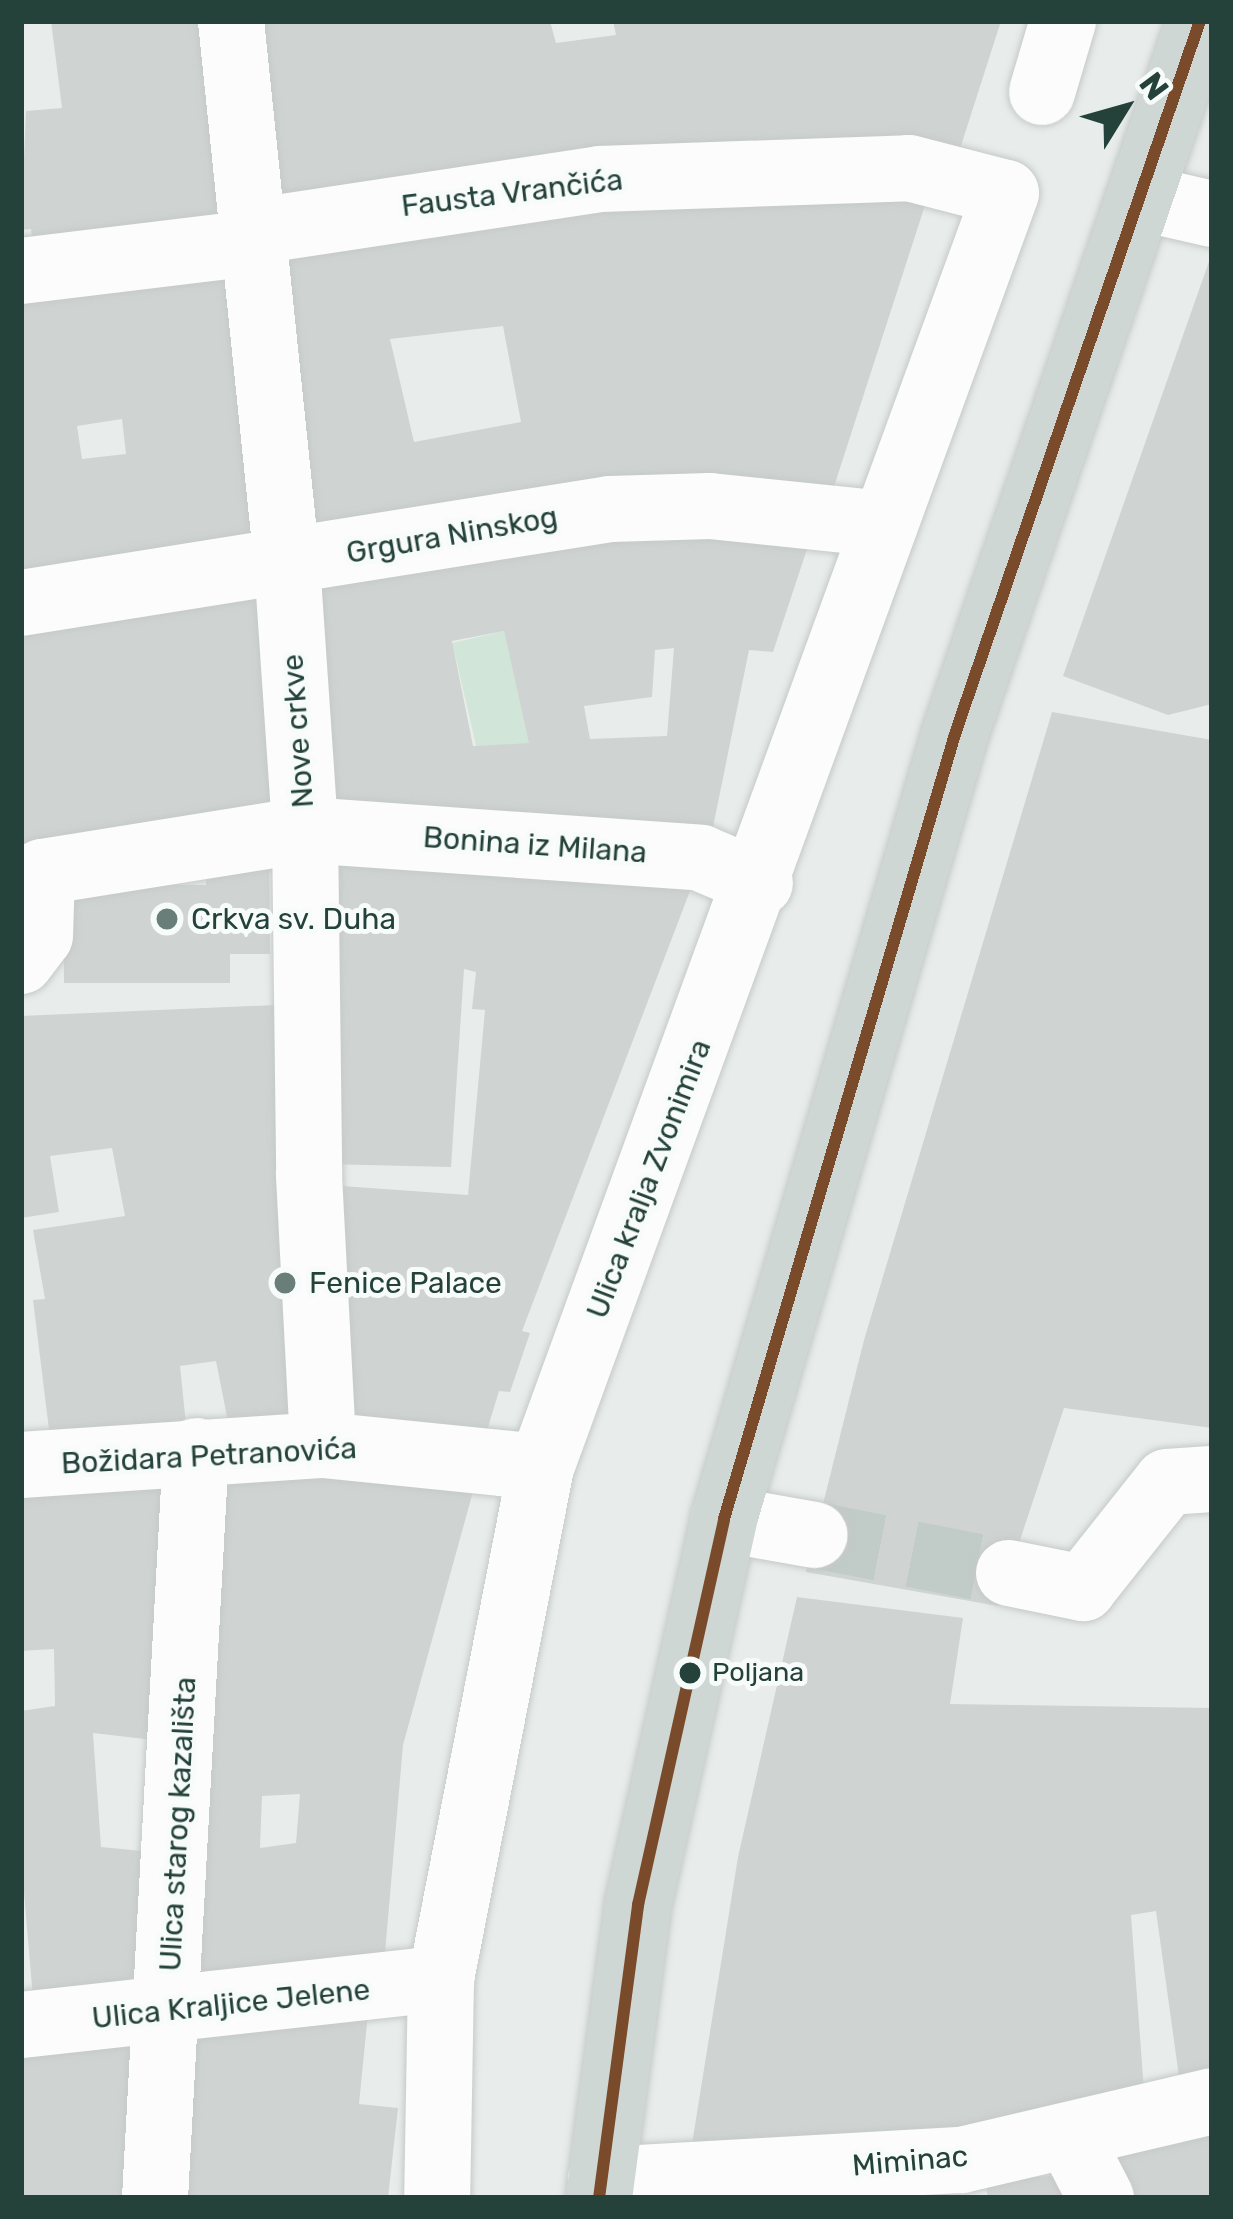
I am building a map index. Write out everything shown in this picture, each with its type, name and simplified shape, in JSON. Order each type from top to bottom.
[{"type":"main road","points":[[600,2189],[638,1905],[724,1519],[955,734],[1200,21]]},
{"type":"street","name":"Nove crkve","points":[[231,21],[287,563],[305,830],[309,1176],[323,1444]]},
{"type":"street","points":[[1042,92],[1063,21]]},
{"type":"street","name":"Fausta Vrančića","points":[[21,271],[251,243],[277,228],[600,179],[909,169],[1006,193]]},
{"type":"street","name":"Ulica kralja Zvonimira","points":[[437,2198],[441,1979],[541,1467],[760,883],[1006,193]]},
{"type":"street","points":[[1142,198],[1212,214]]},
{"type":"street","name":"Grgura Ninskog","points":[[21,603],[610,509],[710,506],[885,524]]},
{"type":"street","name":"Bonina iz Milana","points":[[21,961],[40,936],[42,872],[305,830],[701,858],[760,883]]},
{"type":"street","name":"Božidara Petranovića","points":[[21,1465],[323,1444],[541,1467]]},
{"type":"street","name":"Ulica starog kazališta","points":[[155,2198],[169,2014],[196,1451]]},
{"type":"street","points":[[1010,1573],[1082,1588],[1167,1482],[1212,1479]]},
{"type":"street","points":[[724,1519],[814,1535]]},
{"type":"street","name":"Ulica Kraljice Jelene","points":[[21,2025],[169,2014],[441,1979]]},
{"type":"street","name":"Miminac","points":[[600,2189],[961,2160],[1212,2101]]},
{"type":"street","points":[[1069,2136],[1101,2198]]},
{"type":"green space","points":[[504,631],[530,743],[478,755],[452,643]]},
{"type":"building","points":[[51,21],[212,21],[236,224],[32,239],[31,229],[21,230],[26,111],[62,108]]},
{"type":"building","points":[[249,21],[550,21],[556,43],[616,35],[613,21],[1001,21],[959,152],[268,214]]},
{"type":"building","points":[[928,196],[830,499],[303,550],[273,245],[444,213]],"holes":[[[503,326],[521,422],[414,442],[390,339]]]},
{"type":"building","points":[[1212,253],[1212,704],[1168,715],[1063,676]]},
{"type":"building","points":[[242,270],[271,556],[21,593],[21,302]],"holes":[[[122,419],[126,454],[82,459],[77,426]]]},
{"type":"building","points":[[619,520],[815,525],[773,652],[749,650],[709,847],[319,822],[302,573]],"holes":[[[504,631],[529,743],[473,746],[452,641]],[[674,648],[667,736],[590,739],[584,706],[652,697],[655,650]]]},
{"type":"building","points":[[273,577],[295,819],[21,858],[21,617]]},
{"type":"building","points":[[1052,712],[1212,740],[1212,1428],[1064,1408],[998,1606],[806,1572],[864,1340]]},
{"type":"building","points":[[324,847],[698,870],[522,1331],[530,1333],[510,1392],[499,1391],[483,1444],[338,1427],[328,1185],[468,1195],[485,1010],[472,1009],[476,972],[464,969],[451,1167],[323,1164]]},
{"type":"building","name":"Crkva sv. Duha","points":[[269,851],[270,954],[230,954],[230,983],[64,983],[63,884],[206,885],[206,853]]},
{"type":"building","points":[[298,1004],[310,1434],[231,1437],[216,1361],[180,1366],[187,1434],[52,1454],[33,1300],[45,1299],[33,1230],[125,1216],[112,1148],[50,1156],[59,1212],[21,1218],[21,1016]]},
{"type":"building","points":[[208,1459],[479,1470],[403,1745],[383,1976],[184,1994]],"holes":[[[300,1794],[296,1843],[260,1848],[262,1796]]]},
{"type":"building","points":[[182,1465],[162,1741],[93,1733],[101,1847],[153,1852],[149,2001],[34,2010],[21,1857],[21,1711],[55,1706],[54,1649],[21,1651],[21,1482]]},
{"type":"building","points":[[797,1597],[963,1618],[950,1704],[1212,1708],[1212,2083],[1181,2091],[1156,1911],[1131,1915],[1145,2104],[1086,2119],[692,2144],[738,1857]]},
{"type":"building","points":[[369,2003],[359,2104],[398,2108],[388,2198],[174,2198],[184,2026]]},
{"type":"building","points":[[145,2028],[135,2198],[21,2198],[21,2044]]},
{"type":"building","points":[[1212,2123],[1212,2198],[1122,2198],[1102,2154]]},
{"type":"building","points":[[1066,2175],[1081,2198],[988,2198],[985,2180]]},
{"type":"tunnel","points":[[815,1535],[1009,1573]]},
{"type":"transit line","points":[[599,2198],[638,1905],[724,1519],[955,734],[1200,21]]},
{"type":"place","name":"Crkva sv. Duha","points":[[167,919]]},
{"type":"place","name":"Fenice Palace","points":[[285,1283]]},
{"type":"place","name":"Poljana","points":[[690,1673]]}]
